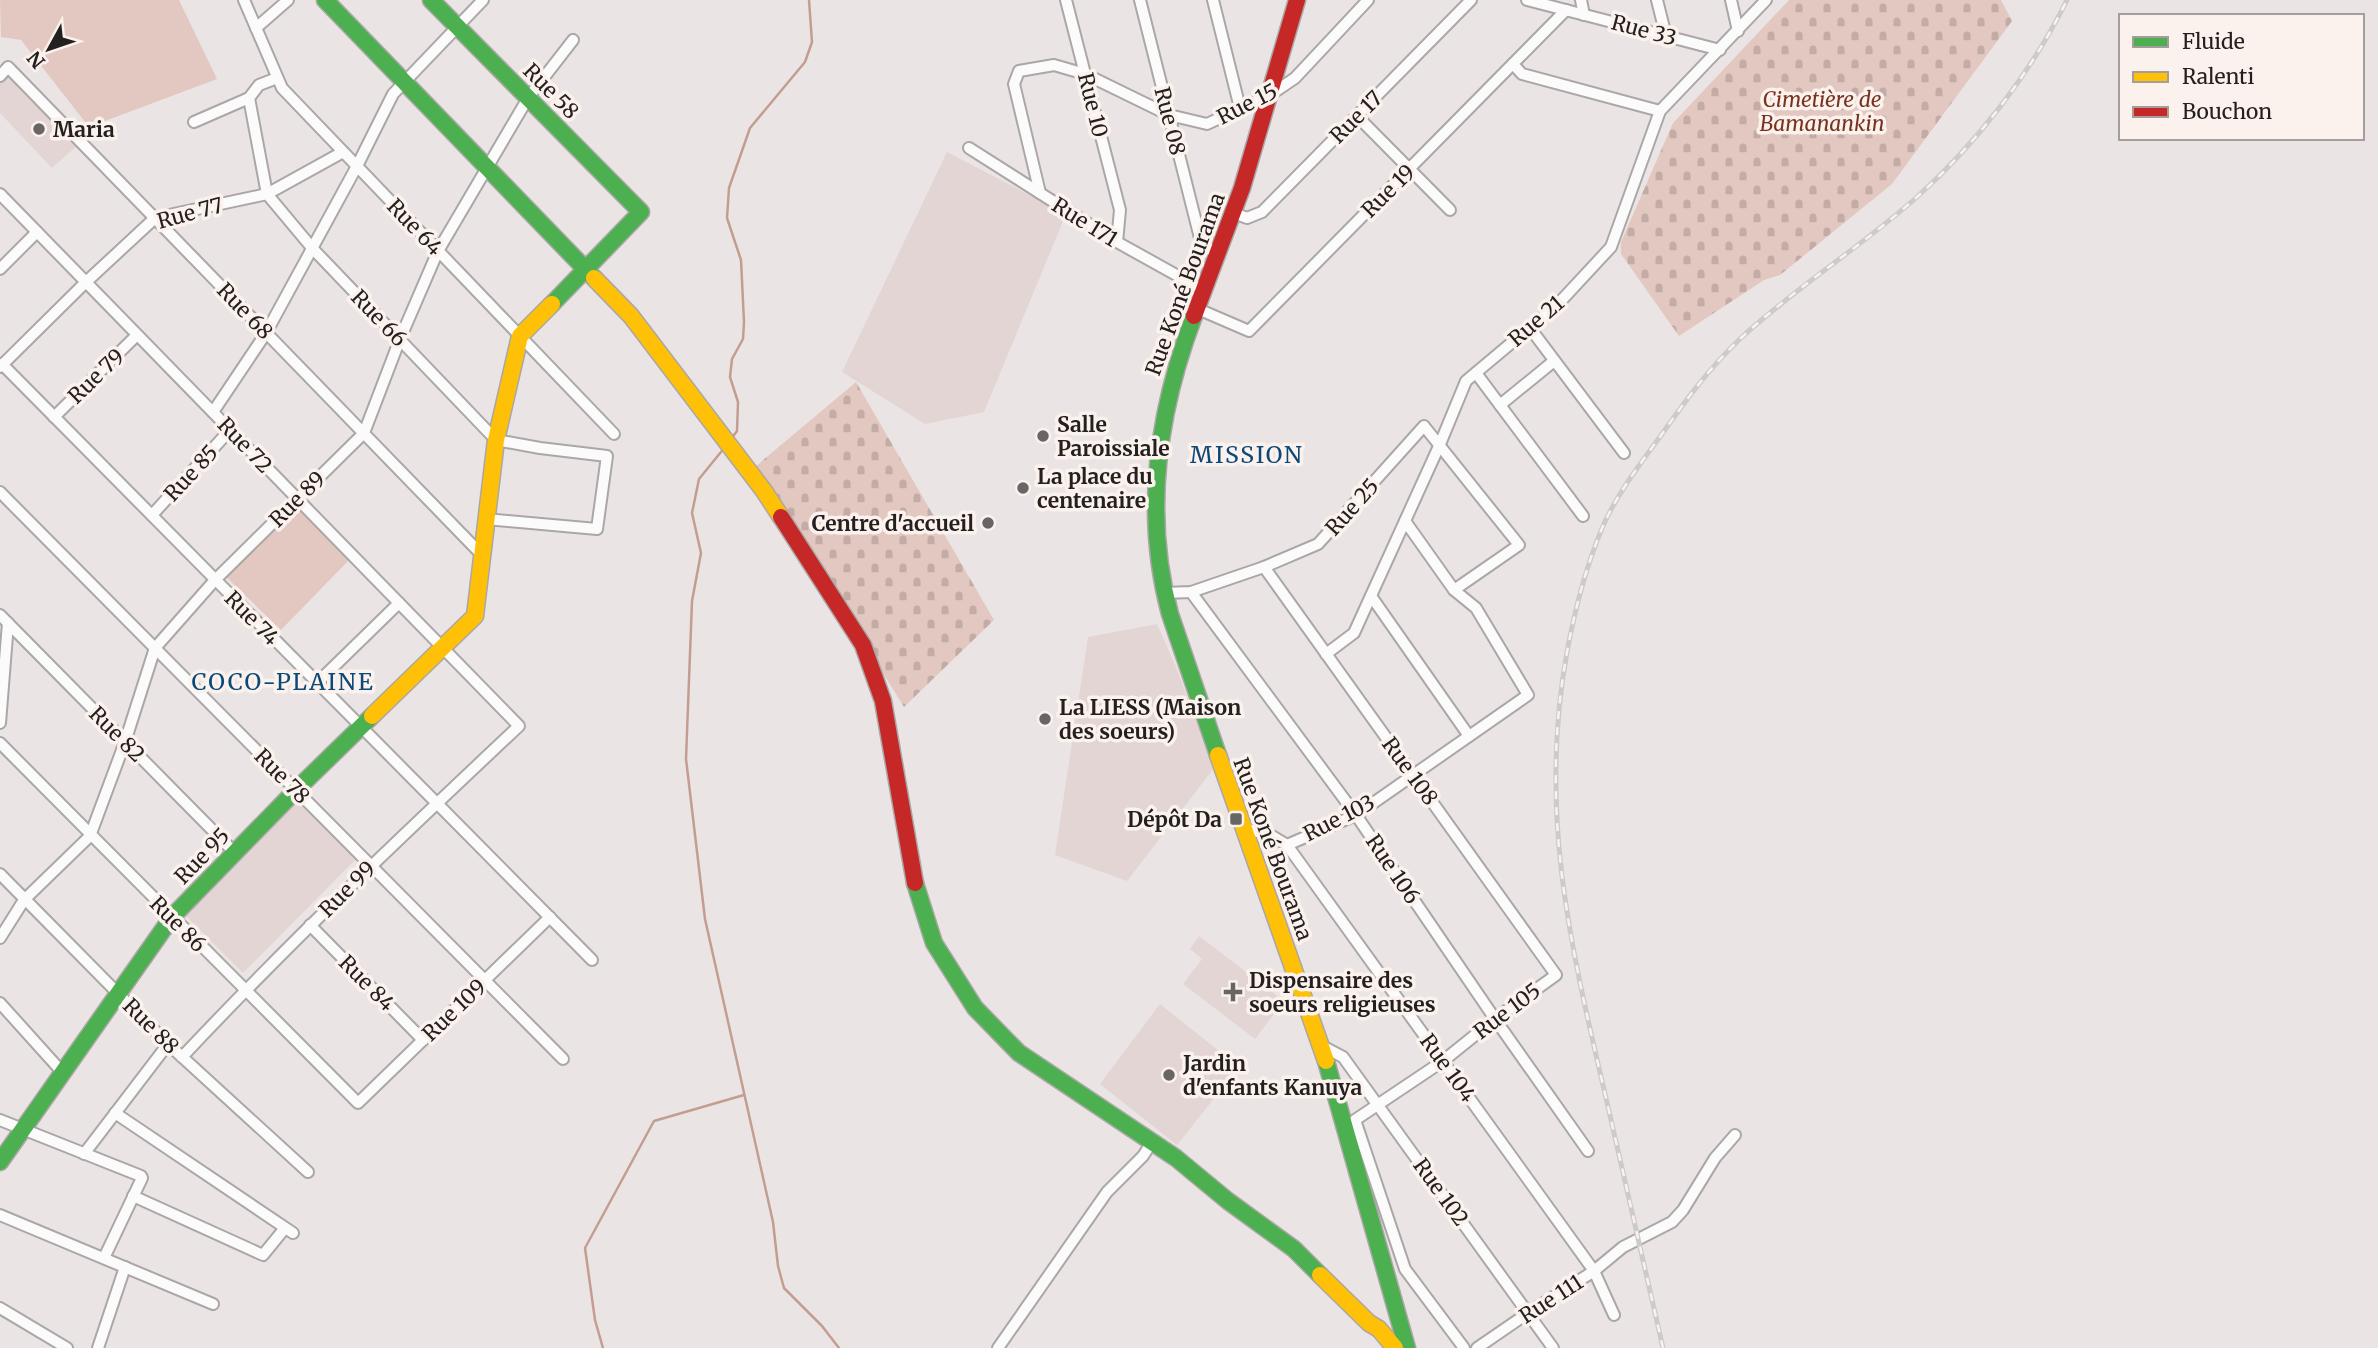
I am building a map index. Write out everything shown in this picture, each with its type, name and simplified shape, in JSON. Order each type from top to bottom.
[{"type":"main road","points":[[325,0],[631,316],[764,491],[863,645],[883,701],[912,874],[934,943],[975,1007],[1019,1053],[1176,1158],[1228,1201],[1294,1249],[1369,1323],[1379,1329],[1395,1348]]},
{"type":"main road","name":"Rue 58","points":[[431,0],[641,212],[585,269]]},
{"type":"main road","name":"Rue Koné Bourama","points":[[1297,0],[1234,214],[1175,373],[1157,453],[1154,489],[1156,524],[1164,593],[1181,652],[1321,1045],[1407,1348]]},
{"type":"main road","points":[[482,555],[495,440],[520,336],[585,269]]},
{"type":"main road","name":"Rue 95","points":[[0,1162],[172,917],[296,790],[475,616],[482,555]]},
{"type":"street","name":"Rue 64","points":[[244,0],[282,88],[614,434]]},
{"type":"street","points":[[256,28],[288,0]]},
{"type":"street","points":[[213,412],[266,332],[313,249],[393,94],[483,0]]},
{"type":"street","name":"Rue 10","points":[[1066,0],[1120,210],[1117,242]]},
{"type":"street","name":"Rue 08","points":[[1140,0],[1201,242],[1219,256]]},
{"type":"street","points":[[1213,0],[1240,108]]},
{"type":"street","name":"Rue 15","points":[[1040,193],[1014,84],[1019,71],[1054,65],[1085,74],[1169,115],[1207,124],[1270,95],[1295,78],[1368,0]]},
{"type":"street","name":"Rue 17","points":[[1234,214],[1247,218],[1262,212],[1471,0]]},
{"type":"street","name":"Rue 33","points":[[1527,0],[1720,50]]},
{"type":"street","points":[[1580,0],[1584,15]]},
{"type":"street","points":[[1657,0],[1665,36]]},
{"type":"street","points":[[1731,0],[1738,31]]},
{"type":"street","name":"Rue 21","points":[[1326,654],[1354,633],[1466,381],[1559,303],[1611,247],[1660,111],[1766,0]]},
{"type":"street","name":"Rue 19","points":[[1198,309],[1249,331],[1566,10]]},
{"type":"street","name":"Rue 89","points":[[0,938],[24,900],[90,836],[125,742],[155,648],[215,580],[364,433],[438,251],[528,98],[573,40]]},
{"type":"street","points":[[1513,64],[1522,74],[1660,111]]},
{"type":"street","name":"Rue 68","points":[[4,71],[155,218],[482,555]]},
{"type":"street","points":[[194,122],[249,98],[259,85],[277,78]]},
{"type":"street","points":[[249,98],[267,194]]},
{"type":"street","points":[[1357,116],[1450,210]]},
{"type":"street","name":"Rue 171","points":[[969,148],[1117,242],[1205,291]]},
{"type":"street","name":"Rue 77","points":[[1,366],[155,218],[267,194],[343,152]]},
{"type":"street","name":"Rue 72","points":[[0,194],[519,726]]},
{"type":"street","name":"Rue 66","points":[[267,194],[313,249],[495,440]]},
{"type":"street","points":[[0,268],[37,232]]},
{"type":"street","points":[[1530,328],[1624,453]]},
{"type":"street","name":"Rue 79","points":[[54,417],[137,335]]},
{"type":"street","points":[[1500,405],[1555,361]]},
{"type":"street","name":"Rue 74","points":[[1,366],[592,960]]},
{"type":"street","points":[[1476,373],[1583,516]]},
{"type":"street","name":"Rue 25","points":[[1164,593],[1191,592],[1264,567],[1318,544],[1424,426],[1440,444]]},
{"type":"street","name":"Rue 85","points":[[152,515],[230,430]]},
{"type":"street","points":[[486,519],[597,529],[607,456],[495,440]]},
{"type":"street","points":[[1405,521],[1454,590],[1519,545],[1440,444]]},
{"type":"street","name":"Rue 78","points":[[0,492],[563,1059]]},
{"type":"street","name":"Rue 108","points":[[1264,567],[1556,975]]},
{"type":"street","name":"Rue 103","points":[[1287,845],[1356,814],[1528,695],[1476,608],[1454,590]]},
{"type":"street","name":"Rue 106","points":[[1191,592],[1356,814],[1588,1151]]},
{"type":"street","points":[[1371,596],[1469,736]]},
{"type":"street","points":[[317,683],[399,603]]},
{"type":"street","points":[[0,723],[4,619]]},
{"type":"street","name":"Rue 82","points":[[4,619],[235,853]]},
{"type":"street","name":"Rue 99","points":[[182,1058],[310,925],[519,726]]},
{"type":"street","name":"Rue 86","points":[[0,743],[358,1103]]},
{"type":"street","name":"Rue 104","points":[[1244,828],[1272,836],[1287,845],[1594,1272],[1614,1315]]},
{"type":"street","name":"Rue 88","points":[[0,874],[167,1044],[308,1172]]},
{"type":"street","name":"Rue 109","points":[[358,1103],[550,917]]},
{"type":"street","name":"Rue 84","points":[[310,925],[423,1040]]},
{"type":"street","name":"Rue 105","points":[[1464,1348],[1405,1269],[1355,1120],[1443,1061],[1556,975]]},
{"type":"street","points":[[0,1003],[63,1073]]},
{"type":"street","points":[[84,1154],[167,1044]]},
{"type":"street","name":"Rue 102","points":[[1321,1045],[1343,1057],[1553,1348]]},
{"type":"street","points":[[115,1113],[289,1230],[264,1255],[134,1196]]},
{"type":"street","points":[[0,1120],[141,1176],[104,1258]]},
{"type":"street","name":"Rue 111","points":[[1477,1348],[1594,1272],[1623,1247],[1672,1222],[1683,1210],[1715,1158],[1735,1135]]},
{"type":"street","points":[[998,1348],[1107,1192],[1143,1156],[1152,1142]]},
{"type":"street","points":[[0,1215],[213,1304]]},
{"type":"street","points":[[98,1348],[125,1268]]},
{"type":"street","points":[[0,1308],[67,1348]]},
{"type":"shaded area","name":"Maria","points":[[8,69],[78,145],[52,168],[0,113],[0,78]]},
{"type":"shaded area","points":[[947,152],[1066,214],[984,412],[925,424],[842,372]]},
{"type":"shaded area","points":[[1157,624],[1214,768],[1127,881],[1055,855],[1088,637]]},
{"type":"shaded area","points":[[297,798],[356,859],[243,973],[182,912]]},
{"type":"shaded area","name":"Dispensaire des soeurs religieuses","points":[[1199,936],[1284,1001],[1255,1039],[1183,984],[1202,959],[1190,949]]},
{"type":"shaded area","name":"Jardin d'enfants Kanuya","points":[[1160,1004],[1239,1067],[1177,1145],[1100,1084]]},
{"type":"green space","points":[[0,0],[179,0],[217,79],[89,127],[21,40],[1,37]]},
{"type":"green space","name":"Cimetière de Bamanankin","points":[[1789,0],[2001,0],[2012,21],[1892,184],[1780,275],[1764,280],[1679,336],[1621,254],[1621,242],[1673,123]]},
{"type":"green space","points":[[856,382],[994,620],[904,707],[755,467]]},
{"type":"green space","points":[[293,501],[352,557],[281,630],[223,574]]},
{"type":"waterway","points":[[731,439],[737,431],[738,402],[730,377],[732,359],[743,339],[744,322],[741,260],[727,218],[729,188],[750,128],[805,62],[812,42],[809,0]]},
{"type":"waterway","points":[[725,447],[699,479],[692,513],[701,553],[692,601],[686,759],[705,919],[773,1222],[778,1266],[784,1288],[822,1326],[839,1348]]},
{"type":"waterway","points":[[603,1348],[595,1320],[585,1248],[654,1121],[744,1095]]},
{"type":"railway","points":[[1663,1348],[1581,986],[1562,877],[1556,767],[1559,710],[1570,636],[1586,572],[1603,526],[1623,490],[1709,372],[1762,319],[1896,215],[1961,154],[2020,80],[2067,0]]},
{"type":"traffic: fast","points":[[325,0],[594,278]]},
{"type":"traffic: fast","points":[[431,0],[641,212],[552,304]]},
{"type":"traffic: fast","points":[[1194,316],[1171,389],[1163,426],[1158,463],[1157,539],[1170,614],[1218,755]]},
{"type":"traffic: fast","points":[[0,1162],[172,917],[372,716]]},
{"type":"traffic: fast","points":[[915,883],[934,943],[975,1008],[1019,1053],[1176,1158],[1228,1201],[1294,1249],[1320,1275]]},
{"type":"traffic: fast","points":[[1326,1061],[1407,1348]]},
{"type":"traffic: slow","points":[[594,278],[631,316],[781,517]]},
{"type":"traffic: slow","points":[[372,716],[475,616],[496,440],[520,336],[552,304]]},
{"type":"traffic: slow","points":[[1218,755],[1326,1061]]},
{"type":"traffic: slow","points":[[1320,1275],[1369,1323],[1379,1329],[1395,1348]]},
{"type":"traffic: jam","points":[[1194,316],[1242,188],[1297,0]]},
{"type":"traffic: jam","points":[[781,517],[863,645],[883,701],[915,883]]},
{"type":"place","name":"Maria","points":[[39,129]]},
{"type":"place","name":"Salle Paroissiale","points":[[1043,436]]},
{"type":"place","name":"La place du centenaire","points":[[1023,488]]},
{"type":"place","name":"Centre d'accueil","points":[[988,523]]},
{"type":"place","name":"La LIESS (Maison des soeurs)","points":[[1045,719]]},
{"type":"place","name":"Dépôt Da","points":[[1236,819]]},
{"type":"place","name":"Dispensaire des soeurs religieuses","points":[[1233,992]]},
{"type":"place","name":"Jardin d'enfants Kanuya","points":[[1169,1075]]},
{"type":"district","name":"MISSION","points":[[1247,454]]},
{"type":"district","name":"COCO-PLAINE","points":[[283,681]]}]
